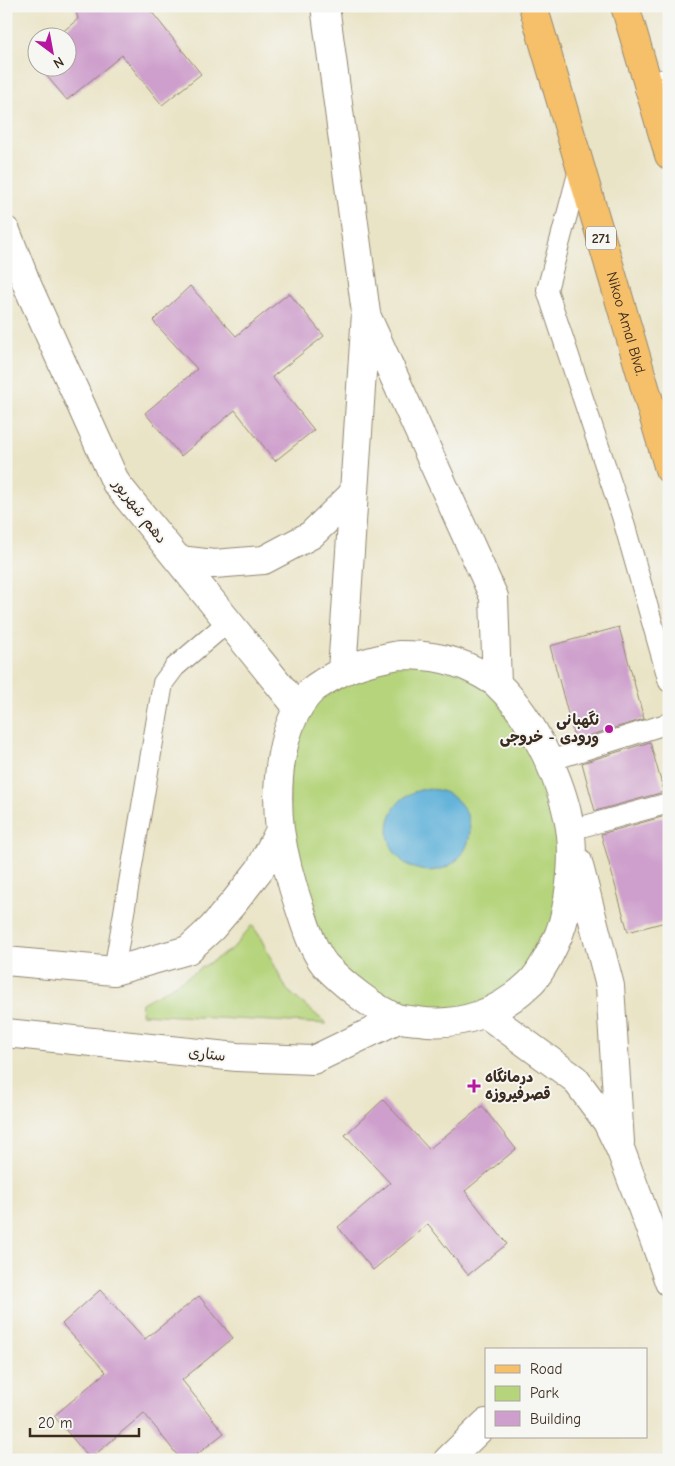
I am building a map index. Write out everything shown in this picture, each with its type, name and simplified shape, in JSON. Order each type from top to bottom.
[{"type":"main road","name":"Nikoo Amal Blvd.","points":[[533,6],[669,469]]},
{"type":"main road","points":[[625,6],[659,85],[669,155]]},
{"type":"street","points":[[326,6],[366,313],[342,671]]},
{"type":"street","name":"دهم شهریور","points":[[6,231],[28,287],[116,483],[298,708]]},
{"type":"street","points":[[366,313],[494,597],[497,684]]},
{"type":"street","points":[[179,560],[214,564],[264,560],[311,535],[353,494]]},
{"type":"street","points":[[570,833],[571,870],[568,899],[559,933],[531,983],[509,1000],[486,1014],[458,1022],[429,1023],[398,1018],[372,1005],[345,983],[324,964],[310,939],[291,883],[280,830],[279,772],[288,731],[298,708],[313,688],[342,671],[371,660],[399,655],[439,657],[468,666],[497,684],[522,713],[536,734],[549,761],[563,801],[610,986],[625,1161],[669,1229]]},
{"type":"street","points":[[6,960],[114,971],[188,950],[212,928],[260,869],[280,830]]},
{"type":"street","points":[[486,1014],[575,1079],[607,1122],[625,1161],[669,1282]]},
{"type":"street","name":"ستاری","points":[[6,1033],[237,1057],[313,1060],[398,1018]]},
{"type":"street","points":[[448,1460],[485,1424]]},
{"type":"lane","points":[[580,166],[547,290],[622,516],[669,682]]},
{"type":"lane","points":[[114,971],[163,683],[175,667],[228,622]]},
{"type":"lane","points":[[549,761],[669,723]]},
{"type":"lane","points":[[570,833],[669,803]]},
{"type":"green space","points":[[439,657],[522,713],[571,869],[531,983],[429,1023],[345,983],[291,883],[288,731],[342,671]]},
{"type":"green space","points":[[252,925],[287,990],[327,1024],[141,1014],[142,1003],[233,948]]},
{"type":"water","points":[[421,789],[437,789],[452,796],[463,807],[470,822],[467,846],[458,859],[437,871],[421,871],[406,864],[395,853],[388,838],[388,822],[395,807],[406,796]]},
{"type":"building","points":[[75,6],[147,6],[201,74],[162,105],[122,55],[67,100],[48,78],[78,78],[78,28],[67,28],[78,19]]},
{"type":"building","points":[[190,286],[236,336],[289,293],[324,336],[272,377],[314,430],[275,461],[235,410],[181,456],[145,413],[197,369],[153,321]]},
{"type":"building","points":[[619,627],[644,719],[575,740],[550,646]]},
{"type":"building","points":[[650,742],[664,792],[595,811],[582,763]]},
{"type":"building","points":[[669,815],[669,921],[628,932],[601,834]]},
{"type":"building","points":[[383,1100],[429,1149],[482,1106],[516,1149],[465,1191],[507,1244],[468,1275],[428,1224],[373,1270],[338,1227],[390,1183],[345,1135]]},
{"type":"building","points":[[100,1290],[145,1339],[199,1296],[233,1338],[182,1380],[224,1433],[190,1460],[181,1460],[144,1413],[90,1459],[54,1416],[106,1372],[62,1324]]},
{"type":"place","name":"نگهبانی ورودی - خروجی","points":[[609,729]]},
{"type":"place","name":"درمانگاه قصرفیروزه","points":[[474,1086]]}]
